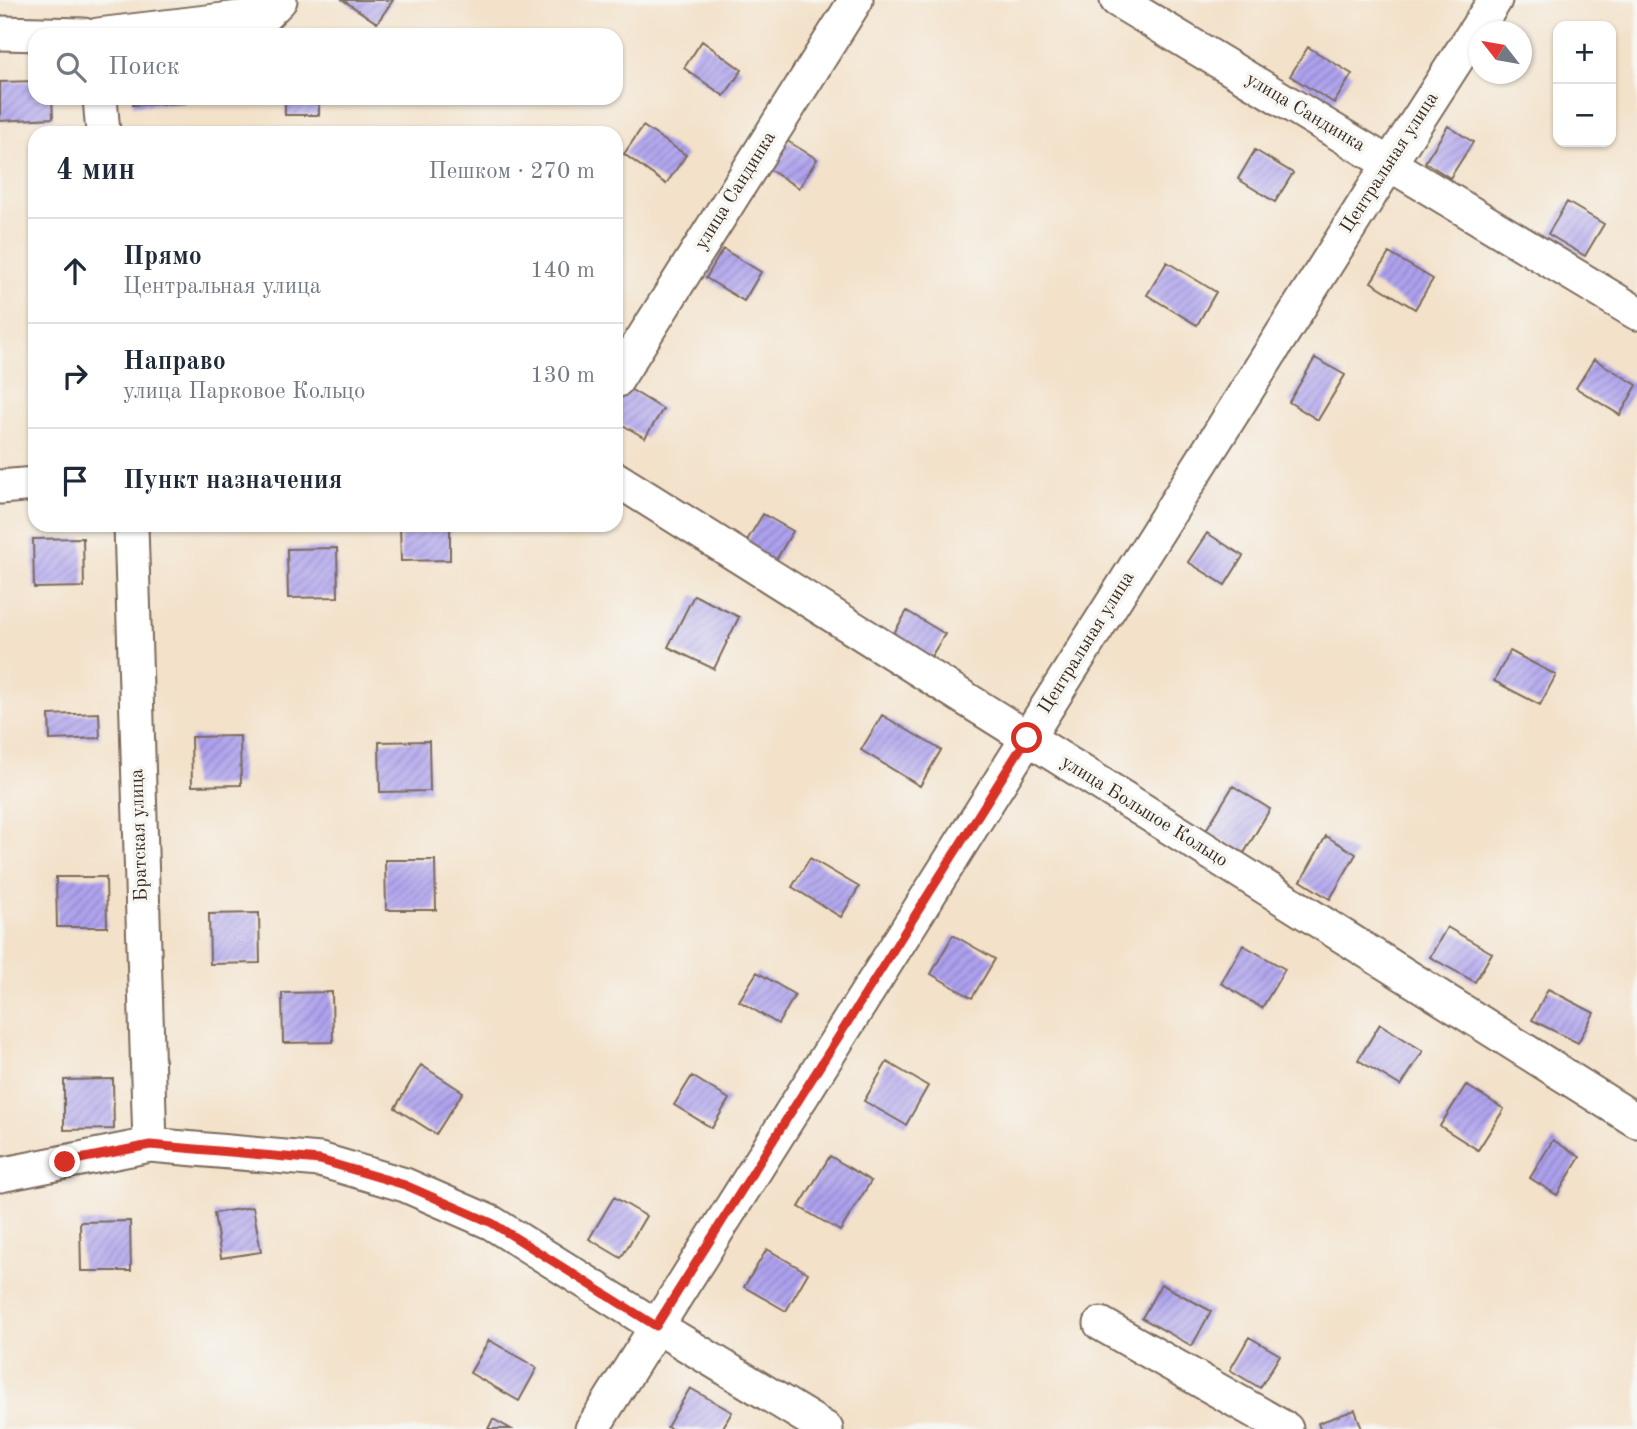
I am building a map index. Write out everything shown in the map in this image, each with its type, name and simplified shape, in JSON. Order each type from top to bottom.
[{"type":"street","points":[[156,28],[265,15],[280,0]]},
{"type":"street","name":"улица Сандинка","points":[[623,370],[856,0]]},
{"type":"street","name":"улица Сандинка","points":[[1117,0],[1637,313]]},
{"type":"street","name":"Центральная улица","points":[[592,1429],[1495,0]]},
{"type":"street","points":[[0,33],[28,34]]},
{"type":"street","points":[[101,105],[102,126]]},
{"type":"street","name":"улица Большое Кольцо","points":[[623,483],[1637,1121]]},
{"type":"street","points":[[0,487],[28,485]]},
{"type":"street","name":"Братская улица","points":[[131,532],[150,1145]]},
{"type":"street","points":[[0,1175],[150,1145],[320,1160],[405,1185],[492,1223],[826,1429]]},
{"type":"street","points":[[1101,1324],[1286,1429]]},
{"type":"building","points":[[343,0],[393,0],[377,23]]},
{"type":"building","points":[[702,41],[742,70],[724,96],[684,68]]},
{"type":"building","points":[[1308,47],[1352,74],[1334,103],[1290,76]]},
{"type":"building","points":[[28,81],[28,105],[52,105],[53,118],[0,121],[0,82]]},
{"type":"building","points":[[285,105],[319,105],[319,115],[285,115]]},
{"type":"building","points":[[643,126],[686,155],[666,184],[624,154]]},
{"type":"building","points":[[1448,126],[1473,142],[1450,178],[1425,162]]},
{"type":"building","points":[[779,136],[817,159],[799,188],[762,165]]},
{"type":"building","points":[[1255,150],[1293,173],[1275,202],[1238,179]]},
{"type":"building","points":[[1567,202],[1604,224],[1585,256],[1548,234]]},
{"type":"building","points":[[723,249],[761,272],[744,301],[706,278]]},
{"type":"building","points":[[1389,253],[1433,279],[1415,309],[1371,282]]},
{"type":"building","points":[[1167,262],[1216,292],[1197,325],[1147,295]]},
{"type":"building","points":[[1315,358],[1345,375],[1318,420],[1289,402]]},
{"type":"building","points":[[1594,359],[1637,385],[1620,415],[1576,388]]},
{"type":"building","points":[[625,386],[663,409],[645,438],[623,425]]},
{"type":"building","points":[[763,514],[793,531],[770,570],[740,552]]},
{"type":"building","points":[[400,532],[450,532],[450,560],[401,561]]},
{"type":"building","points":[[1207,533],[1243,556],[1225,585],[1188,562]]},
{"type":"building","points":[[83,538],[84,587],[34,588],[33,539]]},
{"type":"building","points":[[337,548],[338,597],[288,598],[287,549]]},
{"type":"building","points":[[694,595],[739,617],[714,669],[668,647]]},
{"type":"building","points":[[907,611],[945,634],[927,663],[890,640]]},
{"type":"building","points":[[1510,651],[1556,675],[1540,705],[1494,681]]},
{"type":"building","points":[[99,713],[100,738],[50,740],[49,715]]},
{"type":"building","points":[[882,715],[941,750],[920,786],[861,750]]},
{"type":"building","points":[[240,736],[241,785],[192,786],[191,737]]},
{"type":"building","points":[[429,741],[430,791],[380,792],[379,742]]},
{"type":"building","points":[[1233,786],[1270,809],[1244,853],[1206,830]]},
{"type":"building","points":[[1326,836],[1356,854],[1330,899],[1301,881]]},
{"type":"building","points":[[810,858],[859,887],[841,917],[792,887]]},
{"type":"building","points":[[385,860],[435,860],[436,910],[386,910]]},
{"type":"building","points":[[56,877],[106,877],[107,927],[57,927]]},
{"type":"building","points":[[259,913],[260,963],[210,964],[209,914]]},
{"type":"building","points":[[1447,927],[1492,953],[1475,982],[1430,957]]},
{"type":"building","points":[[953,935],[995,959],[972,998],[931,974]]},
{"type":"building","points":[[1243,945],[1285,969],[1262,1008],[1221,983]]},
{"type":"building","points":[[757,972],[795,995],[778,1024],[739,1001]]},
{"type":"building","points":[[1548,989],[1594,1013],[1578,1043],[1532,1020]]},
{"type":"building","points":[[332,992],[333,1042],[283,1043],[282,993]]},
{"type":"building","points":[[1380,1024],[1423,1051],[1401,1086],[1358,1060]]},
{"type":"building","points":[[887,1062],[928,1086],[906,1125],[864,1101]]},
{"type":"building","points":[[421,1065],[463,1092],[436,1134],[395,1108]]},
{"type":"building","points":[[692,1076],[729,1099],[712,1128],[674,1105]]},
{"type":"building","points":[[113,1079],[114,1129],[64,1130],[64,1080]]},
{"type":"building","points":[[1466,1085],[1504,1109],[1478,1150],[1440,1126]]},
{"type":"building","points":[[1553,1140],[1580,1157],[1557,1195],[1530,1178]]},
{"type":"building","points":[[830,1156],[871,1181],[840,1231],[799,1207]]},
{"type":"building","points":[[614,1197],[646,1216],[621,1258],[589,1239]]},
{"type":"building","points":[[253,1207],[261,1252],[221,1258],[214,1213]]},
{"type":"building","points":[[130,1221],[131,1271],[81,1271],[80,1222]]},
{"type":"building","points":[[767,1249],[808,1273],[786,1311],[744,1287]]},
{"type":"building","points":[[1161,1284],[1211,1311],[1192,1346],[1142,1318]]},
{"type":"building","points":[[1249,1337],[1280,1355],[1260,1388],[1230,1370]]},
{"type":"building","points":[[489,1340],[537,1368],[519,1401],[470,1373]]},
{"type":"building","points":[[690,1388],[732,1412],[722,1429],[667,1427]]},
{"type":"building","points":[[1355,1410],[1362,1429],[1320,1429],[1318,1423]]},
{"type":"building","points":[[493,1419],[511,1429],[488,1429]]},
{"type":"route","points":[[65,1162],[150,1145],[320,1160],[405,1185],[492,1223],[656,1326],[1027,738]]}]
